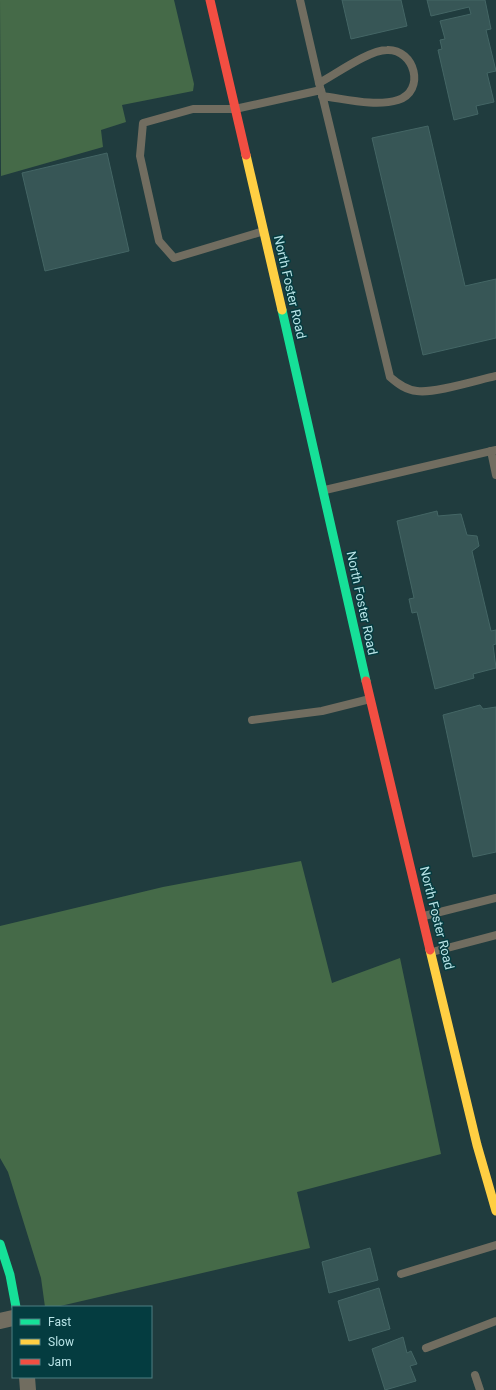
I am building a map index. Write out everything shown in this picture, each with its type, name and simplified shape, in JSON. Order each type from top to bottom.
[{"type":"main road","name":"North Foster Road","points":[[210,0],[324,490],[370,699],[424,916],[477,1145],[496,1211]]},
{"type":"main road","points":[[0,1244],[10,1275],[16,1306]]},
{"type":"street","points":[[0,1321],[12,1318]]},
{"type":"street","points":[[27,1378],[28,1390]]},
{"type":"lane","points":[[300,0],[390,377],[401,386],[418,392],[431,391],[496,376]]},
{"type":"lane","points":[[264,231],[174,258],[159,241],[157,233],[140,156],[143,123],[193,109],[235,109],[321,90],[376,51],[389,50],[401,53],[410,60],[414,70],[414,82],[410,91],[400,99],[384,103],[321,90]]},
{"type":"lane","points":[[324,490],[493,451],[496,475]]},
{"type":"lane","points":[[252,720],[322,711],[370,699]]},
{"type":"lane","points":[[424,916],[496,898]]},
{"type":"lane","points":[[432,952],[496,936]]},
{"type":"lane","points":[[401,1274],[496,1245]]},
{"type":"lane","points":[[426,1348],[496,1321]]},
{"type":"lane","points":[[475,1375],[480,1390]]},
{"type":"green space","points":[[0,0],[174,0],[194,84],[193,91],[122,105],[126,122],[101,130],[103,147],[1,176]]},
{"type":"green space","points":[[301,861],[332,983],[400,958],[441,1154],[297,1192],[310,1248],[60,1306],[45,1306],[41,1278],[8,1172],[0,1158],[0,926],[163,887]]},
{"type":"building","points":[[342,0],[401,0],[407,26],[351,39]]},
{"type":"building","points":[[427,0],[485,0],[491,29],[486,30],[496,71],[487,73],[494,102],[476,106],[478,114],[454,120],[438,50],[442,49],[440,40],[445,39],[440,21],[471,14],[469,7],[431,16]]},
{"type":"building","points":[[428,126],[465,286],[496,279],[496,338],[423,355],[372,138]]},
{"type":"building","points":[[107,153],[129,251],[45,271],[22,173]]},
{"type":"building","points":[[437,511],[438,516],[461,514],[467,535],[477,536],[479,546],[472,551],[491,631],[496,630],[496,644],[493,645],[496,668],[473,674],[474,678],[435,689],[417,612],[412,613],[409,599],[414,598],[397,521]]},
{"type":"building","points":[[480,705],[483,709],[496,707],[496,852],[473,857],[443,715]]},
{"type":"building","points":[[370,1248],[378,1280],[329,1293],[322,1262]]},
{"type":"building","points":[[379,1288],[390,1329],[349,1341],[338,1301]]},
{"type":"building","points":[[403,1337],[407,1353],[411,1351],[417,1364],[410,1366],[416,1381],[385,1390],[372,1349]]},
{"type":"traffic: fast","points":[[282,310],[366,681]]},
{"type":"traffic: fast","points":[[0,1244],[10,1275],[16,1306]]},
{"type":"traffic: slow","points":[[246,155],[282,310]]},
{"type":"traffic: slow","points":[[430,950],[477,1145],[496,1211]]},
{"type":"traffic: jam","points":[[210,0],[246,155]]},
{"type":"traffic: jam","points":[[366,681],[430,950]]}]
